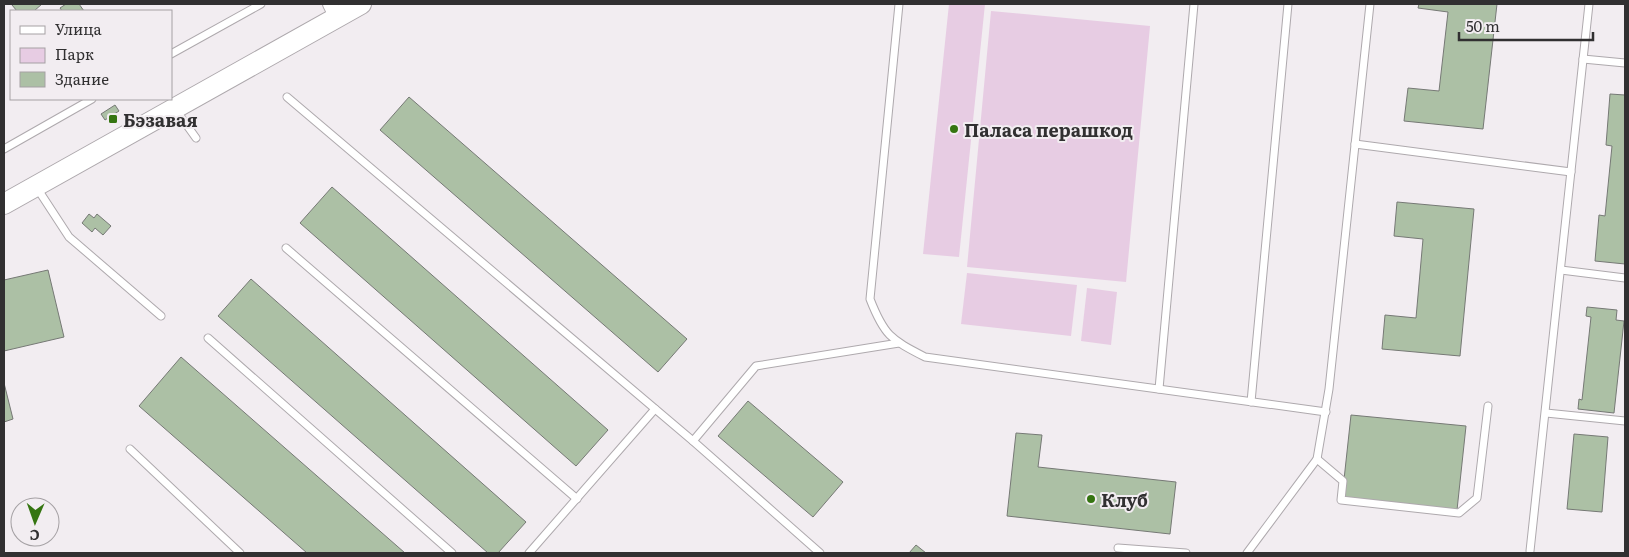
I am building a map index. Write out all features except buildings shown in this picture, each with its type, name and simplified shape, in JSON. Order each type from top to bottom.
[{"type":"main road","points":[[4,204],[174,107],[333,11],[361,4]]},
{"type":"lane","points":[[172,53],[261,4]]},
{"type":"lane","points":[[899,4],[870,299],[881,326],[899,344],[925,357],[1326,412]]},
{"type":"lane","points":[[1159,389],[1194,4]]},
{"type":"lane","points":[[1251,402],[1288,4]]},
{"type":"lane","points":[[1248,553],[1317,459],[1326,412],[1370,4]]},
{"type":"lane","points":[[1530,551],[1589,4]]},
{"type":"lane","points":[[1583,58],[1625,63]]},
{"type":"lane","points":[[287,97],[693,440],[820,553]]},
{"type":"lane","points":[[4,149],[90,100]]},
{"type":"lane","points":[[174,107],[196,138]]},
{"type":"lane","points":[[1355,144],[1571,172]]},
{"type":"lane","points":[[35,186],[69,237],[162,316]]},
{"type":"lane","points":[[286,248],[577,499]]},
{"type":"lane","points":[[1561,270],[1625,278]]},
{"type":"lane","points":[[208,338],[452,553]]},
{"type":"lane","points":[[693,440],[756,366],[899,344]]},
{"type":"lane","points":[[1317,459],[1343,481],[1341,500],[1459,513],[1477,498],[1488,406]]},
{"type":"lane","points":[[529,553],[655,408]]},
{"type":"lane","points":[[1546,413],[1625,421]]},
{"type":"lane","points":[[130,449],[240,553]]},
{"type":"lane","points":[[1118,548],[1186,553]]},
{"type":"green space","name":"Паласа перашкод","points":[[949,4],[985,4],[959,257],[923,254]]},
{"type":"green space","points":[[991,11],[1150,26],[1126,282],[967,267]]},
{"type":"green space","points":[[967,273],[1077,285],[1071,336],[961,324]]},
{"type":"green space","points":[[1087,288],[1117,292],[1111,345],[1081,341]]},
{"type":"place","name":"Бэзавая","points":[[113,119]]},
{"type":"place","name":"Паласа перашкод","points":[[954,129]]},
{"type":"place","name":"Клуб","points":[[1091,499]]}]
